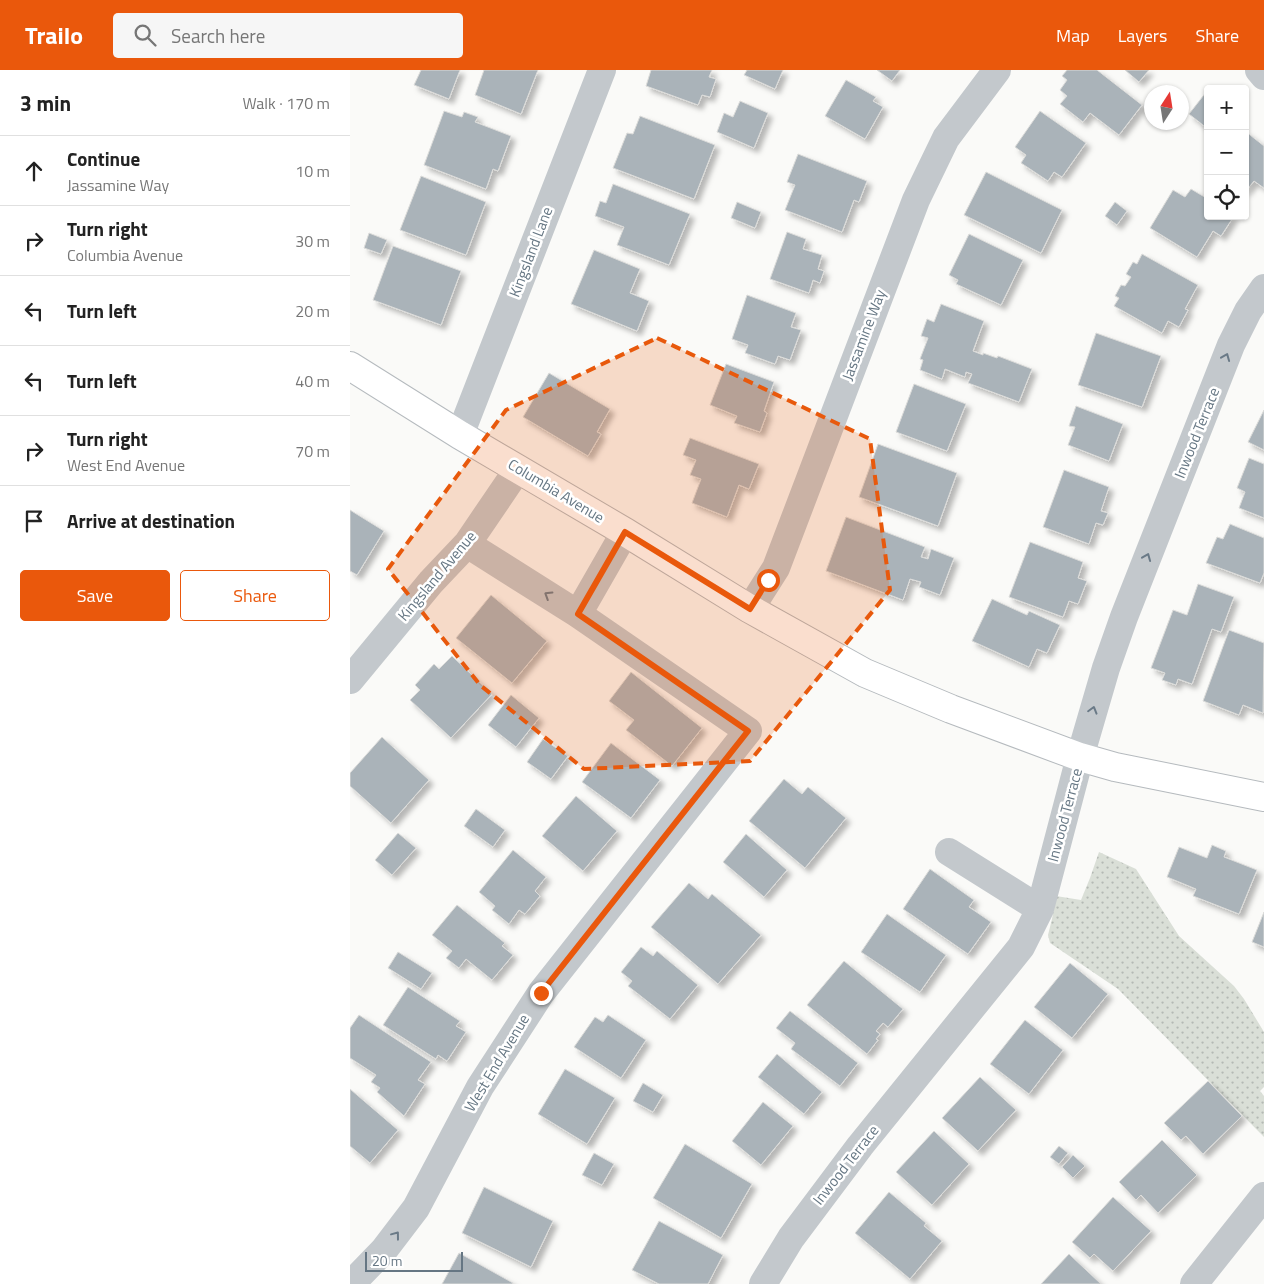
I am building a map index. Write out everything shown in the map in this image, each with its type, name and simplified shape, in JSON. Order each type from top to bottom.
[{"type":"main road","name":"Columbia Avenue","points":[[350,366],[460,435],[625,532],[750,609],[865,672],[951,709],[1080,757],[1115,767],[1264,797]]},
{"type":"street","name":"Kingsland Lane","points":[[460,435],[602,70]]},
{"type":"street","name":"Jassamine Way","points":[[750,609],[776,568],[916,200],[946,138],[997,70]]},
{"type":"street","points":[[1259,70],[1264,76]]},
{"type":"street","name":"Inwood Terrace","points":[[763,1284],[791,1238],[860,1146],[1021,947],[1040,909],[1080,757],[1106,668],[1124,617],[1231,345],[1248,311],[1264,288]]},
{"type":"street","name":"Kingsland Avenue","points":[[350,680],[431,582],[467,544],[518,469]]},
{"type":"street","points":[[467,544],[578,614],[625,532]]},
{"type":"street","name":"West End Avenue","points":[[351,1284],[384,1250],[416,1208],[480,1087],[541,993],[748,731],[578,614]]},
{"type":"street","points":[[949,852],[1040,909]]},
{"type":"street","points":[[1194,1284],[1264,1196]]},
{"type":"highlighted area","points":[[657,338],[870,439],[890,590],[750,761],[584,769],[480,685],[388,569],[506,410]]},
{"type":"shaded area","points":[[1099,852],[1136,869],[1179,936],[1234,986],[1264,1032],[1264,1087],[1260,1091],[1264,1096],[1264,1137],[1118,989],[1050,943],[1048,935],[1056,896],[1081,900]]},
{"type":"building","points":[[421,70],[460,70],[449,99],[414,85]]},
{"type":"building","points":[[484,70],[538,70],[521,114],[475,95]]},
{"type":"building","points":[[651,70],[712,70],[709,77],[716,79],[710,97],[702,95],[698,105],[646,86]]},
{"type":"building","points":[[747,70],[783,70],[775,89],[744,75]]},
{"type":"building","points":[[877,70],[900,70],[892,81]]},
{"type":"building","points":[[1067,70],[1097,70],[1142,105],[1119,135],[1090,113],[1083,122],[1060,104],[1067,96],[1060,90],[1067,80],[1062,76]]},
{"type":"building","points":[[1125,70],[1149,70],[1139,82]]},
{"type":"building","points":[[846,80],[876,97],[873,101],[883,107],[865,139],[825,116]]},
{"type":"building","points":[[1204,95],[1204,126],[1189,114]]},
{"type":"building","points":[[740,101],[768,113],[754,148],[717,132],[724,113],[733,117]]},
{"type":"building","points":[[444,111],[462,117],[464,112],[478,117],[475,122],[511,136],[498,171],[493,169],[486,189],[424,165]]},
{"type":"building","points":[[1040,111],[1086,143],[1062,177],[1054,172],[1048,181],[1021,163],[1026,155],[1015,147]]},
{"type":"building","points":[[640,116],[715,145],[694,199],[613,168],[627,133],[633,134]]},
{"type":"building","points":[[1249,134],[1264,146],[1264,188],[1254,181],[1249,187]]},
{"type":"building","points":[[798,154],[867,181],[859,202],[854,200],[842,232],[785,210],[795,185],[787,182]]},
{"type":"building","points":[[986,172],[1062,210],[1041,253],[964,215]]},
{"type":"building","points":[[421,176],[486,202],[466,255],[400,230]]},
{"type":"building","points":[[613,184],[690,214],[669,265],[617,245],[624,227],[595,216],[600,201],[606,203]]},
{"type":"building","points":[[1191,189],[1204,197],[1204,220],[1231,220],[1221,236],[1213,231],[1197,257],[1150,228],[1173,190],[1185,197]]},
{"type":"building","points":[[737,202],[761,212],[755,228],[731,218]]},
{"type":"building","points":[[1115,202],[1127,211],[1117,225],[1105,216]]},
{"type":"building","points":[[787,232],[806,239],[803,249],[822,255],[818,269],[824,271],[820,283],[813,280],[809,293],[770,279]]},
{"type":"building","points":[[369,233],[387,240],[381,254],[364,248]]},
{"type":"building","points":[[969,234],[1023,260],[1001,305],[956,284],[958,280],[949,275]]},
{"type":"building","points":[[393,246],[461,271],[441,325],[373,300]]},
{"type":"building","points":[[594,250],[640,269],[630,293],[649,301],[637,331],[571,304]]},
{"type":"building","points":[[1142,254],[1198,285],[1185,309],[1188,310],[1179,327],[1168,321],[1162,333],[1114,306],[1119,298],[1115,296],[1121,285],[1125,286],[1131,277],[1126,274],[1133,262],[1137,264]]},
{"type":"building","points":[[747,295],[796,313],[791,327],[801,330],[790,360],[778,356],[775,364],[745,353],[748,345],[732,339]]},
{"type":"building","points":[[941,304],[984,321],[973,351],[997,358],[998,356],[1032,369],[1019,402],[968,383],[972,374],[966,372],[965,377],[945,369],[942,379],[920,370],[923,360],[920,359],[928,338],[921,336],[927,319],[934,322]]},
{"type":"building","points":[[1096,333],[1161,356],[1142,407],[1078,385]]},
{"type":"building","points":[[726,364],[774,382],[764,411],[767,413],[760,432],[734,423],[737,416],[710,405]]},
{"type":"building","points":[[549,373],[610,409],[597,432],[601,434],[588,456],[523,417]]},
{"type":"building","points":[[914,384],[966,404],[947,451],[896,432]]},
{"type":"building","points":[[1076,406],[1123,424],[1109,461],[1068,445],[1075,427],[1069,426]]},
{"type":"building","points":[[1264,410],[1264,450],[1248,442]]},
{"type":"building","points":[[690,438],[759,464],[749,489],[739,485],[727,517],[692,503],[701,479],[690,475],[696,460],[683,455]]},
{"type":"building","points":[[878,444],[957,473],[938,526],[859,497]]},
{"type":"building","points":[[1249,458],[1264,464],[1264,518],[1239,508],[1245,492],[1237,488]]},
{"type":"building","points":[[1064,470],[1109,487],[1101,511],[1108,513],[1103,525],[1096,523],[1089,544],[1043,527]]},
{"type":"building","points":[[350,510],[384,531],[357,575],[350,571]]},
{"type":"building","points":[[846,517],[925,547],[921,557],[928,559],[931,549],[954,558],[940,595],[919,587],[921,582],[910,579],[903,600],[826,571]]},
{"type":"building","points":[[1230,524],[1264,538],[1264,573],[1260,583],[1206,563],[1217,537],[1223,539]]},
{"type":"building","points":[[1030,542],[1083,562],[1078,578],[1087,581],[1078,604],[1069,601],[1063,617],[1009,597]]},
{"type":"building","points":[[1198,584],[1234,597],[1221,632],[1212,629],[1192,684],[1178,679],[1176,685],[1162,680],[1165,673],[1151,668],[1173,610],[1187,615]]},
{"type":"building","points":[[491,595],[547,641],[512,683],[456,638]]},
{"type":"building","points":[[992,599],[1027,615],[1029,611],[1060,625],[1047,653],[1037,649],[1029,667],[972,641]]},
{"type":"building","points":[[1229,630],[1264,643],[1263,713],[1243,705],[1239,715],[1203,701]]},
{"type":"building","points":[[452,656],[492,694],[451,738],[410,700],[420,690],[415,685],[434,664],[439,669]]},
{"type":"building","points":[[631,672],[702,728],[672,766],[626,730],[634,720],[609,701]]},
{"type":"building","points":[[511,695],[539,718],[516,747],[488,725]]},
{"type":"building","points":[[382,737],[429,780],[391,823],[350,786],[350,773]]},
{"type":"building","points":[[543,739],[568,756],[551,779],[527,762]]},
{"type":"building","points":[[611,743],[660,780],[631,818],[582,782]]},
{"type":"building","points":[[784,779],[802,794],[808,787],[846,818],[805,868],[749,821]]},
{"type":"building","points":[[576,796],[617,831],[583,871],[542,836]]},
{"type":"building","points":[[476,809],[505,830],[493,847],[464,826]]},
{"type":"building","points":[[398,833],[416,848],[392,875],[375,860]]},
{"type":"building","points":[[746,834],[787,870],[764,897],[723,862]]},
{"type":"building","points":[[1212,845],[1226,851],[1224,857],[1257,870],[1239,914],[1193,896],[1196,889],[1167,877],[1179,847],[1207,858]]},
{"type":"building","points":[[513,850],[546,877],[535,891],[540,896],[525,914],[519,910],[509,924],[492,910],[495,906],[479,892]]},
{"type":"building","points":[[930,869],[974,900],[969,907],[991,922],[968,954],[903,909]]},
{"type":"building","points":[[689,883],[708,899],[712,894],[761,935],[718,984],[651,927]]},
{"type":"building","points":[[457,905],[505,943],[502,946],[513,955],[492,980],[466,959],[459,968],[446,958],[452,951],[432,935]]},
{"type":"building","points":[[1264,912],[1264,947],[1252,942]]},
{"type":"building","points":[[887,914],[946,955],[920,992],[861,952]]},
{"type":"building","points":[[641,947],[653,956],[657,951],[698,985],[670,1019],[628,986],[632,981],[621,972]]},
{"type":"building","points":[[398,952],[432,973],[421,989],[388,968]]},
{"type":"building","points":[[844,961],[903,1009],[888,1027],[883,1023],[876,1031],[880,1034],[876,1039],[878,1040],[867,1054],[807,1005]]},
{"type":"building","points":[[1070,963],[1108,994],[1072,1038],[1034,1007]]},
{"type":"building","points":[[408,987],[460,1021],[456,1026],[466,1032],[447,1061],[438,1055],[436,1059],[383,1025]]},
{"type":"building","points":[[790,1011],[858,1063],[840,1086],[791,1049],[795,1043],[776,1028]]},
{"type":"building","points":[[359,1015],[431,1062],[418,1080],[425,1084],[404,1116],[377,1092],[380,1088],[371,1082],[376,1075],[350,1058],[350,1028]]},
{"type":"building","points":[[608,1015],[646,1040],[621,1078],[574,1047],[595,1017],[603,1022]]},
{"type":"building","points":[[1025,1020],[1063,1050],[1029,1094],[990,1064]]},
{"type":"building","points":[[777,1054],[822,1092],[804,1114],[758,1077]]},
{"type":"building","points":[[565,1069],[615,1098],[587,1144],[538,1114]]},
{"type":"building","points":[[980,1077],[1016,1110],[978,1151],[942,1118]]},
{"type":"building","points":[[1208,1081],[1242,1116],[1203,1154],[1186,1136],[1181,1140],[1164,1123]]},
{"type":"building","points":[[643,1083],[663,1095],[653,1112],[633,1101]]},
{"type":"building","points":[[350,1089],[398,1130],[370,1163],[350,1146]]},
{"type":"building","points":[[763,1102],[793,1126],[761,1165],[732,1141]]},
{"type":"building","points":[[934,1131],[969,1164],[932,1205],[896,1172]]},
{"type":"building","points":[[1162,1140],[1197,1175],[1158,1213],[1141,1195],[1136,1200],[1119,1182]]},
{"type":"building","points":[[685,1144],[752,1184],[721,1238],[653,1198]]},
{"type":"building","points":[[1059,1146],[1068,1153],[1059,1164],[1050,1157]]},
{"type":"building","points":[[594,1153],[614,1164],[602,1185],[582,1175]]},
{"type":"building","points":[[1073,1155],[1085,1166],[1073,1178],[1062,1167]]},
{"type":"building","points":[[484,1187],[553,1221],[531,1267],[462,1233]]},
{"type":"building","points":[[889,1192],[926,1223],[924,1226],[942,1241],[910,1279],[855,1233]]},
{"type":"building","points":[[1113,1197],[1151,1231],[1113,1271],[1094,1254],[1090,1258],[1072,1242]]},
{"type":"building","points":[[659,1221],[723,1255],[708,1284],[659,1284],[632,1270]]},
{"type":"building","points":[[459,1253],[513,1283],[442,1284]]},
{"type":"building","points":[[1069,1254],[1101,1284],[1041,1284]]},
{"type":"route","points":[[541,993],[748,731],[578,614],[625,532],[750,609],[768,580]]}]
